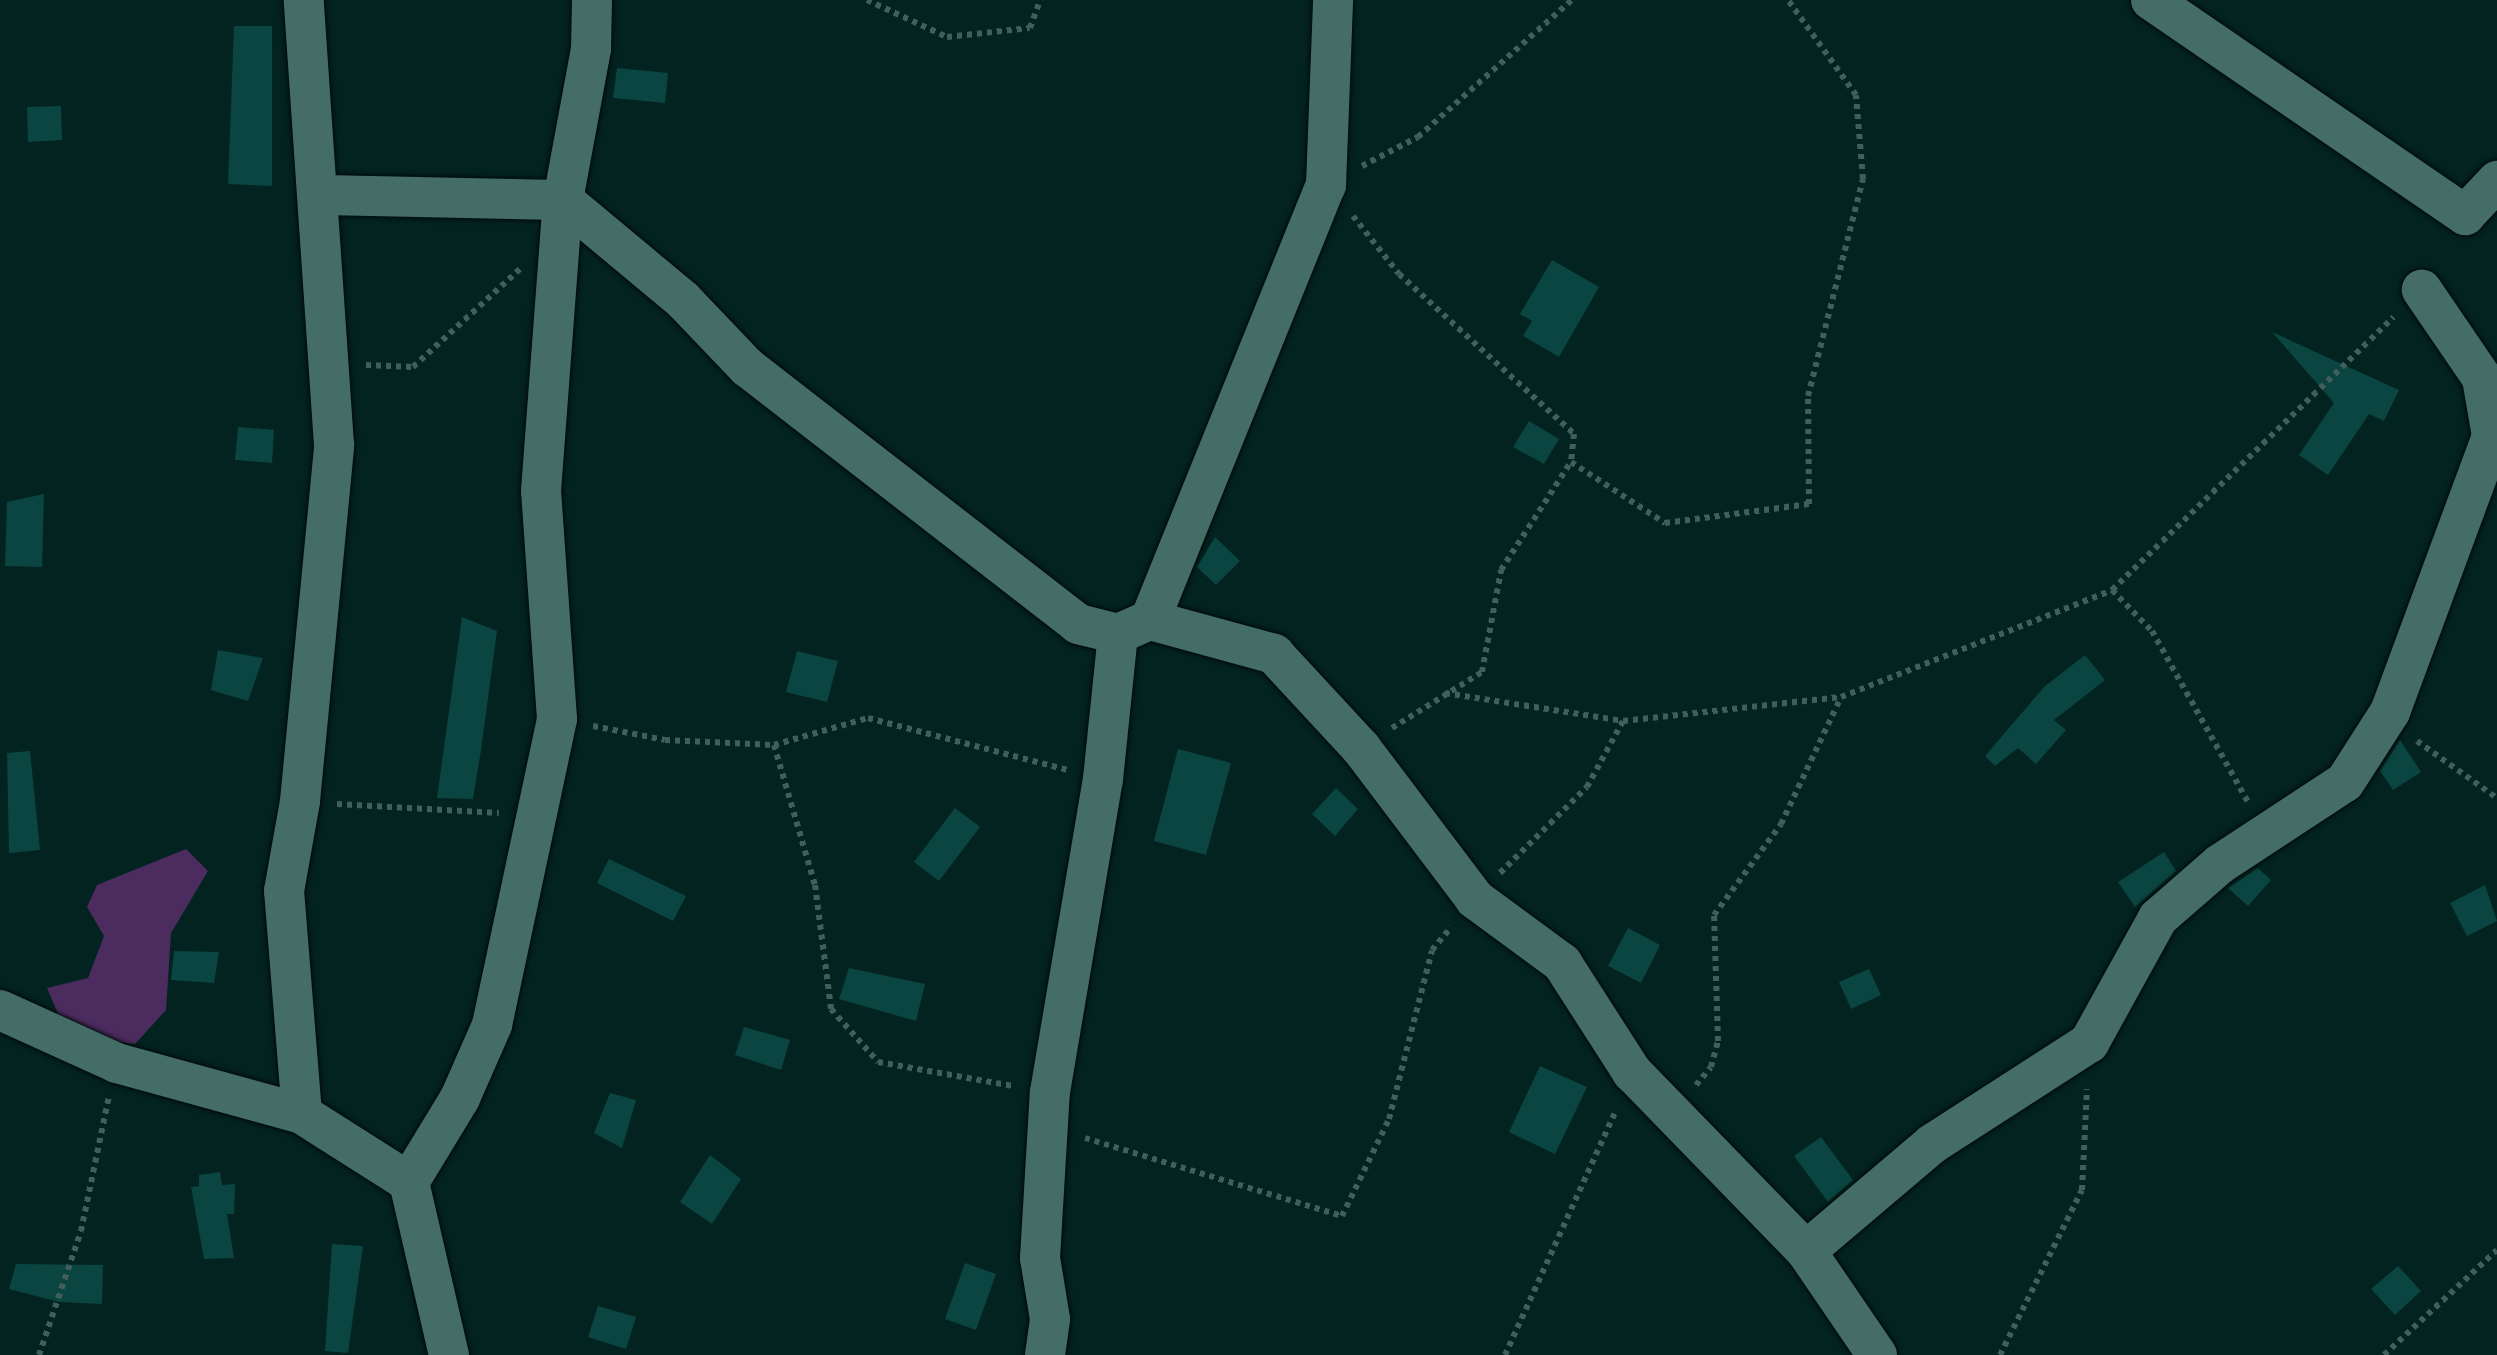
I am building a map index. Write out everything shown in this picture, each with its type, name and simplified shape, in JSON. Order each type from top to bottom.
[{"type":"street","points":[[302,1114],[284,891],[300,801],[334,445],[304,0]]},
{"type":"street","points":[[409,1182],[460,1098],[492,1024],[557,719],[540,491],[562,215],[591,49],[592,0]]},
{"type":"street","points":[[1046,1355],[1050,1319],[1040,1258],[1050,1110],[1103,779],[1134,627],[1326,185],[1333,0]]},
{"type":"street","points":[[2151,0],[2466,214],[2497,180]]},
{"type":"street","points":[[320,194],[562,215],[683,300],[747,368],[1022,585],[1078,624],[1134,627],[1274,654],[1361,748],[1474,898],[1562,964],[1632,1072],[1806,1250],[1878,1355]]},
{"type":"street","points":[[1806,1250],[1932,1144],[2089,1043],[2158,918],[2266,833],[2340,792],[2390,712],[2492,436],[2482,378],[2422,290]]},
{"type":"street","points":[[0,1010],[117,1063],[302,1114],[409,1182],[450,1355]]},
{"type":"path","points":[[867,0],[947,37],[1030,28],[1040,0]]},
{"type":"path","points":[[1361,748],[1482,672],[1501,570],[1570,462],[1574,434],[1399,274],[1326,185],[1418,136],[1572,0]]},
{"type":"path","points":[[1570,462],[1665,524],[1809,504],[1808,396],[1863,179],[1856,94],[1788,0]]},
{"type":"path","points":[[330,364],[414,367],[562,215]]},
{"type":"path","points":[[1445,693],[1623,721],[1841,697],[2112,590],[2422,290]]},
{"type":"path","points":[[2112,590],[2152,630],[2266,833]]},
{"type":"path","points":[[1673,1112],[1711,1068],[1718,1041],[1714,915],[1780,824],[1841,697]]},
{"type":"path","points":[[2390,712],[2409,736],[2497,798]]},
{"type":"path","points":[[557,719],[665,740],[774,745],[868,718],[1103,779]]},
{"type":"path","points":[[774,745],[816,885],[831,1009],[878,1062],[1050,1110],[1342,1216],[1389,1119],[1432,950],[1474,898],[1587,787],[1623,721]]},
{"type":"path","points":[[300,801],[535,814]]},
{"type":"path","points":[[2000,1355],[2082,1190],[2089,1043]]},
{"type":"path","points":[[39,1355],[81,1232],[117,1063]]},
{"type":"path","points":[[1505,1355],[1632,1072]]},
{"type":"path","points":[[2384,1355],[2497,1250]]},
{"type":"shaded area","points":[[186,849],[208,871],[171,933],[166,1010],[135,1044],[67,1035],[47,988],[88,978],[104,936],[87,907],[97,885]]},
{"type":"building","points":[[234,26],[272,26],[272,186],[228,184]]},
{"type":"building","points":[[617,68],[668,73],[665,103],[613,98]]},
{"type":"building","points":[[61,106],[62,140],[28,142],[27,107]]},
{"type":"building","points":[[1552,260],[1599,287],[1559,357],[1523,336],[1532,321],[1520,314]]},
{"type":"building","points":[[2272,332],[2399,390],[2384,421],[2369,414],[2328,475],[2299,455],[2334,403]]},
{"type":"building","points":[[1529,421],[1559,439],[1544,464],[1513,447]]},
{"type":"building","points":[[238,427],[274,430],[272,463],[235,460]]},
{"type":"building","points":[[44,494],[42,567],[5,566],[7,502]]},
{"type":"building","points":[[1215,537],[1240,561],[1216,585],[1197,567]]},
{"type":"building","points":[[462,617],[497,631],[481,750],[473,799],[437,798]]},
{"type":"building","points":[[218,650],[263,658],[248,701],[211,690]]},
{"type":"building","points":[[797,651],[838,661],[827,702],[786,692]]},
{"type":"building","points":[[2085,655],[2105,680],[2054,720],[2066,730],[2036,764],[2018,748],[1995,766],[1985,756],[2044,687]]},
{"type":"building","points":[[2400,740],[2421,772],[2393,790],[2380,771]]},
{"type":"building","points":[[1178,749],[1231,763],[1206,855],[1154,841]]},
{"type":"building","points":[[30,751],[40,850],[9,853],[7,753]]},
{"type":"building","points":[[1336,788],[1358,809],[1335,836],[1312,814]]},
{"type":"building","points":[[955,808],[980,827],[939,881],[914,862]]},
{"type":"building","points":[[2164,852],[2176,871],[2135,907],[2118,882]]},
{"type":"building","points":[[609,859],[686,896],[673,921],[597,883]]},
{"type":"building","points":[[2258,868],[2271,880],[2248,906],[2228,888]]},
{"type":"building","points":[[2485,885],[2497,921],[2467,936],[2450,903]]},
{"type":"building","points":[[1628,928],[1660,945],[1641,983],[1608,966]]},
{"type":"building","points":[[174,951],[219,952],[214,983],[171,980]]},
{"type":"building","points":[[849,968],[925,984],[916,1021],[839,999]]},
{"type":"building","points":[[1869,969],[1881,995],[1851,1009],[1839,982]]},
{"type":"building","points":[[744,1027],[790,1040],[781,1070],[735,1055]]},
{"type":"building","points":[[1540,1066],[1587,1087],[1555,1154],[1509,1132]]},
{"type":"building","points":[[610,1093],[636,1100],[622,1148],[594,1133]]},
{"type":"building","points":[[1821,1137],[1853,1180],[1828,1202],[1794,1156]]},
{"type":"building","points":[[710,1155],[741,1179],[712,1224],[680,1202]]},
{"type":"building","points":[[220,1172],[222,1185],[235,1184],[234,1214],[227,1214],[234,1258],[204,1259],[191,1187],[199,1186],[199,1175]]},
{"type":"building","points":[[332,1244],[363,1246],[348,1353],[325,1351]]},
{"type":"building","points":[[965,1263],[996,1274],[976,1330],[945,1319]]},
{"type":"building","points":[[16,1264],[103,1265],[102,1304],[59,1302],[9,1289]]},
{"type":"building","points":[[2398,1266],[2421,1291],[2395,1315],[2371,1289]]},
{"type":"building","points":[[598,1306],[636,1317],[626,1349],[588,1337]]}]
